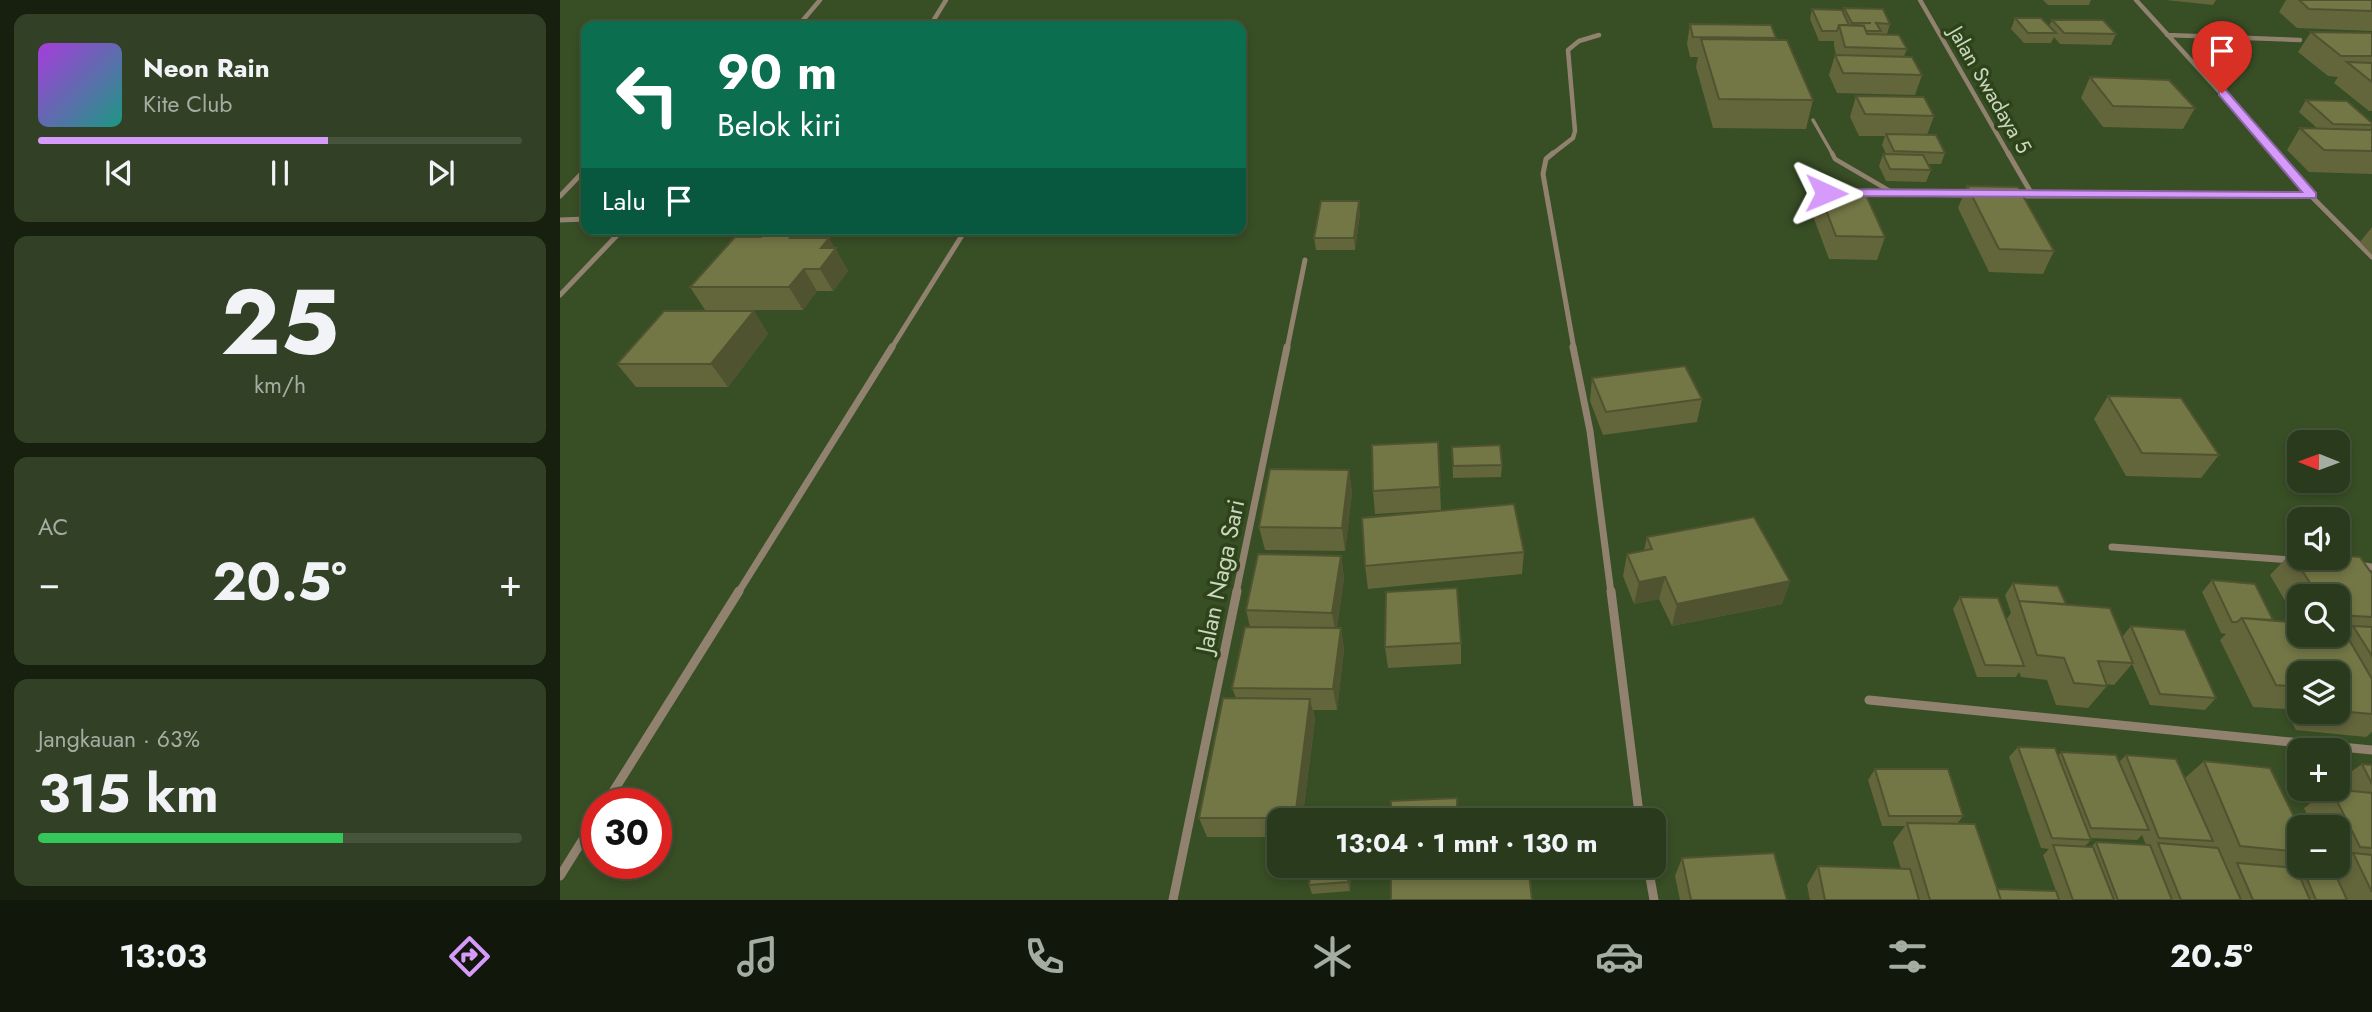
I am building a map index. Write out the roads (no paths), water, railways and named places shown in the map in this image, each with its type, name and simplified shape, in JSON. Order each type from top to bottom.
[{"type":"street","points":[[802,21],[820,0]]},
{"type":"street","points":[[933,21],[946,0]]},
{"type":"street","name":"Jalan Swadaya 5","points":[[1920,0],[2033,196]]},
{"type":"street","points":[[2136,0],[2241,112],[2312,196],[2372,257]]},
{"type":"street","points":[[1599,35],[1579,41],[1568,50],[1575,131],[1573,138],[1546,159],[1543,174],[1554,249],[1590,431],[1638,808]]},
{"type":"street","points":[[2167,35],[2300,40]]},
{"type":"street","points":[[560,196],[581,174]]},
{"type":"street","points":[[1826,193],[1978,195]]},
{"type":"street","points":[[2005,195],[2312,196]]},
{"type":"street","points":[[560,220],[581,219]]},
{"type":"street","points":[[560,295],[617,235]]},
{"type":"street","points":[[615,788],[962,235]]},
{"type":"street","name":"Jalan Naga Sari","points":[[1173,900],[1305,260]]},
{"type":"street","points":[[2112,547],[2287,560]]},
{"type":"street","points":[[2350,565],[2372,566]]},
{"type":"street","points":[[1869,700],[2372,750]]},
{"type":"street","points":[[560,876],[581,843]]},
{"type":"street","points":[[1650,878],[1654,900]]},
{"type":"lane","points":[[1813,120],[1830,155],[1895,194]]}]
